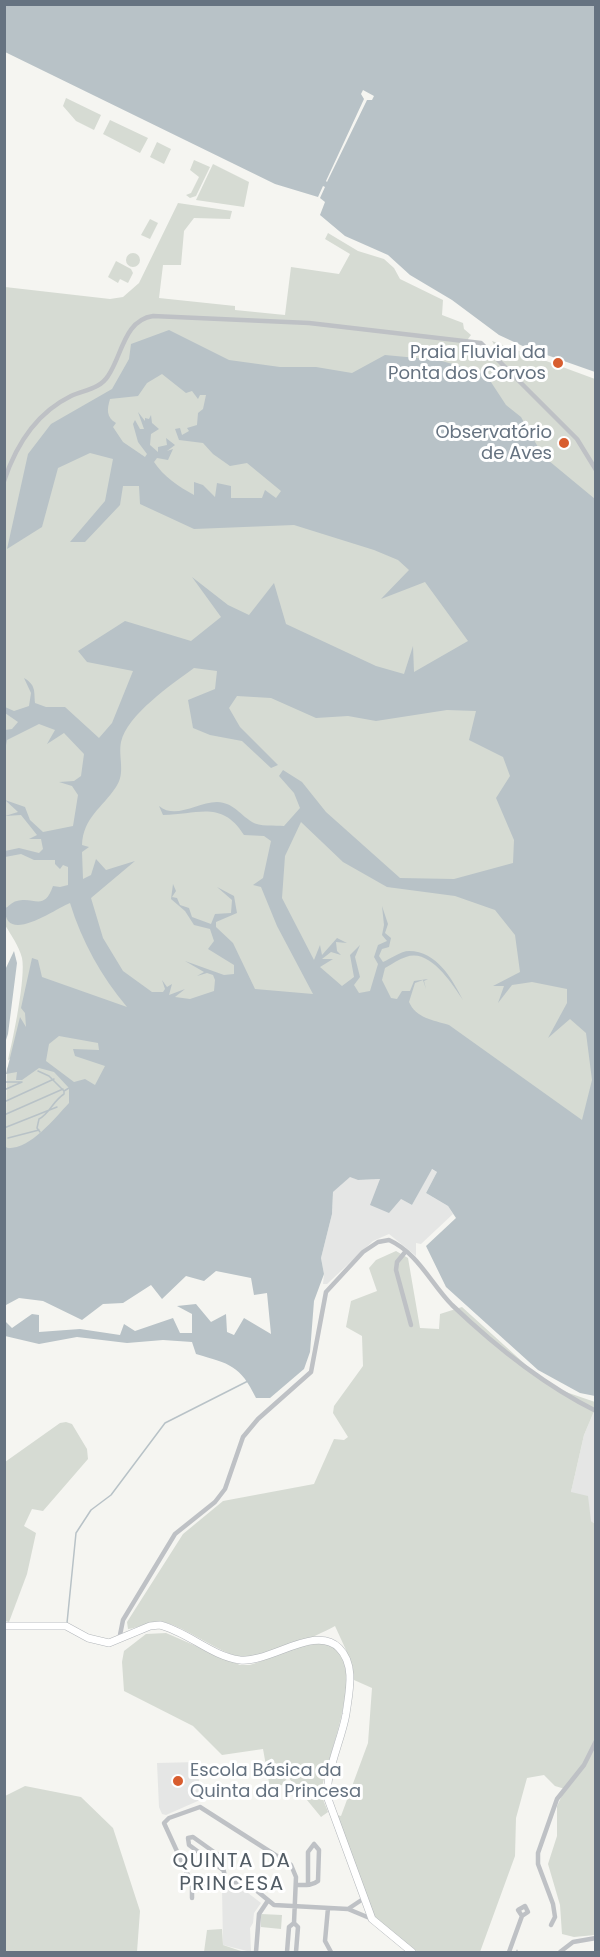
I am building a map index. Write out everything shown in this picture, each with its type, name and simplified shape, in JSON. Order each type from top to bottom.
[{"type":"main road","points":[[4,1626],[60,1625],[99,1642],[119,1640],[150,1626],[160,1625],[183,1633],[226,1656],[251,1660],[310,1640],[328,1640],[344,1654],[350,1667],[350,1678],[344,1727],[327,1791],[363,1899],[372,1919],[412,1953]]},
{"type":"street","points":[[4,482],[16,449],[27,432],[61,402],[102,383],[109,374],[132,327],[139,320],[153,316],[309,323],[481,343],[577,439],[596,470]]},
{"type":"street","points":[[119,1640],[123,1620],[175,1534],[215,1502],[225,1489],[243,1437],[258,1419],[311,1372],[326,1292],[363,1252],[378,1242],[389,1240],[406,1251],[452,1304],[525,1369],[558,1392],[596,1411]]},
{"type":"street","points":[[406,1251],[397,1262],[396,1270],[411,1325]]},
{"type":"street","points":[[551,1925],[555,1917],[553,1904],[538,1864],[538,1853],[557,1799],[584,1766],[596,1741]]},
{"type":"street","points":[[192,1898],[192,1884],[164,1823],[169,1818],[200,1807],[291,1865],[296,1877],[294,1906],[294,1923],[298,1927],[296,1953]]},
{"type":"street","points":[[223,1870],[189,1845],[188,1838],[193,1837],[221,1857],[226,1882]]},
{"type":"street","points":[[296,1885],[308,1885],[318,1881],[319,1850],[314,1844],[308,1852],[308,1885]]},
{"type":"street","points":[[192,1884],[246,1883],[267,1902],[348,1909],[372,1919]]},
{"type":"street","points":[[348,1909],[356,1906],[363,1899]]},
{"type":"street","points":[[256,1953],[259,1914],[267,1902]]},
{"type":"street","points":[[328,1908],[325,1941],[331,1953]]},
{"type":"street","points":[[516,1952],[509,1951],[522,1916]]},
{"type":"street","points":[[287,1953],[289,1927],[294,1923]]},
{"type":"street","points":[[565,1951],[574,1941],[596,1938]]},
{"type":"shaded area","points":[[4,5],[595,5],[595,372],[527,348],[499,335],[452,300],[410,275],[388,255],[345,236],[320,215],[325,202],[320,198],[325,187],[323,186],[318,197],[275,184],[5,52]],"holes":[[[363,90],[374,96],[372,100],[367,100],[327,182],[364,99],[361,94]]]},
{"type":"shaded area","points":[[66,98],[101,115],[94,130],[76,121],[63,106]]},
{"type":"shaded area","points":[[110,120],[148,138],[140,153],[103,134]]},
{"type":"shaded area","points":[[157,142],[171,149],[164,164],[150,157]]},
{"type":"shaded area","points":[[194,160],[210,167],[196,196],[190,198],[186,195],[191,193],[199,177],[190,170]]},
{"type":"shaded area","points":[[213,164],[249,182],[244,207],[196,200]]},
{"type":"shaded area","points":[[178,203],[232,211],[230,219],[194,218],[184,231],[181,265],[163,265],[159,298],[235,306],[235,310],[285,315],[291,267],[339,274],[350,254],[325,239],[328,233],[358,251],[384,259],[394,268],[400,279],[443,300],[442,315],[463,323],[464,329],[471,335],[468,339],[469,344],[482,347],[491,355],[499,353],[492,341],[595,379],[595,1153],[109,1005],[8,1060],[23,967],[19,949],[5,925],[5,287],[110,299],[123,297],[139,283]]},
{"type":"shaded area","points":[[150,219],[158,223],[150,239],[141,235]]},
{"type":"shaded area","points":[[130,253],[136,253],[140,260],[136,267],[130,267],[126,263],[126,257]]},
{"type":"shaded area","points":[[116,261],[131,269],[133,273],[128,283],[120,279],[118,283],[108,277]]},
{"type":"shaded area","points":[[169,330],[229,360],[280,367],[316,367],[352,373],[385,355],[438,360],[485,373],[506,405],[521,417],[543,456],[595,499],[595,1396],[580,1393],[538,1370],[446,1287],[426,1246],[456,1218],[448,1206],[426,1193],[437,1172],[432,1169],[412,1205],[401,1199],[389,1213],[370,1205],[380,1179],[358,1180],[350,1177],[333,1192],[332,1214],[321,1258],[324,1274],[314,1301],[310,1352],[304,1369],[270,1398],[256,1398],[239,1372],[217,1360],[196,1354],[192,1342],[163,1340],[127,1343],[77,1337],[39,1344],[5,1336],[5,1321],[12,1328],[32,1314],[39,1315],[39,1332],[80,1329],[120,1335],[124,1324],[135,1331],[173,1318],[180,1333],[192,1333],[192,1314],[177,1306],[196,1304],[211,1322],[226,1314],[227,1332],[234,1335],[244,1318],[271,1334],[267,1293],[254,1295],[251,1278],[216,1271],[204,1281],[186,1276],[162,1299],[151,1285],[123,1303],[103,1304],[82,1320],[43,1301],[19,1298],[6,1305],[5,1311],[5,1148],[14,1148],[32,1140],[69,1103],[69,1088],[54,1072],[39,1068],[22,1080],[16,1080],[17,1072],[6,1074],[20,1017],[26,1027],[25,1013],[21,1008],[32,958],[38,960],[42,977],[127,1007],[93,958],[70,903],[21,925],[13,924],[7,919],[5,908],[13,902],[42,901],[50,894],[53,886],[68,885],[68,867],[63,865],[60,869],[55,864],[55,860],[34,860],[21,854],[5,857],[5,851],[19,848],[39,853],[43,849],[41,839],[29,839],[37,835],[21,815],[5,816],[18,812],[5,800],[25,807],[30,820],[43,832],[73,826],[78,795],[72,786],[59,782],[74,781],[81,776],[84,754],[64,733],[47,744],[55,730],[39,724],[7,740],[5,750],[5,730],[12,729],[18,722],[5,713],[5,707],[14,711],[29,706],[31,693],[24,678],[32,686],[35,703],[46,707],[65,707],[99,738],[112,723],[133,671],[87,662],[78,651],[125,621],[191,641],[221,617],[192,577],[228,605],[249,615],[274,583],[286,624],[376,666],[404,674],[413,646],[414,672],[468,641],[425,582],[381,599],[409,570],[398,560],[374,550],[294,525],[194,529],[140,504],[139,486],[123,486],[120,505],[85,542],[70,542],[105,501],[113,459],[90,453],[58,468],[42,527],[7,549],[28,454],[51,424],[112,389],[129,359],[131,344]],"holes":[[[162,374],[186,393],[192,391],[198,399],[200,395],[206,395],[203,409],[198,413],[197,425],[187,428],[189,431],[182,435],[180,428],[175,429],[179,440],[203,443],[213,454],[230,466],[247,463],[281,491],[276,498],[265,490],[262,498],[231,498],[231,486],[217,483],[215,497],[203,485],[194,482],[194,495],[183,488],[154,462],[157,458],[168,460],[173,449],[167,451],[175,445],[166,438],[167,445],[158,447],[158,452],[150,445],[151,434],[159,429],[152,423],[151,415],[149,419],[145,418],[145,421],[138,412],[144,429],[140,429],[135,420],[133,424],[138,442],[147,454],[145,457],[123,442],[113,427],[116,423],[109,415],[110,399],[138,396],[147,383]],[[194,668],[217,671],[215,689],[188,700],[193,728],[210,735],[242,741],[271,768],[278,765],[240,727],[229,708],[237,696],[271,698],[316,718],[348,716],[376,721],[447,710],[476,711],[469,740],[503,757],[510,776],[496,798],[514,840],[513,863],[454,879],[400,878],[326,812],[302,782],[283,770],[279,776],[294,793],[300,808],[284,826],[255,824],[232,806],[217,802],[180,811],[166,810],[159,806],[163,815],[218,813],[236,824],[244,835],[264,836],[271,841],[263,878],[253,885],[261,887],[277,926],[313,994],[255,989],[233,943],[216,927],[216,922],[237,913],[234,896],[217,887],[232,900],[231,913],[215,914],[211,924],[192,917],[189,908],[180,905],[177,898],[172,897],[176,891],[173,884],[171,899],[185,911],[194,925],[210,929],[214,941],[208,949],[234,965],[234,974],[224,975],[185,961],[204,972],[197,976],[207,973],[213,975],[214,991],[190,999],[175,997],[185,989],[169,995],[172,984],[167,987],[162,980],[165,989],[163,992],[152,992],[123,971],[103,938],[91,898],[135,861],[106,870],[96,859],[91,875],[83,879],[82,852],[89,847],[82,845],[90,820],[119,782],[121,742],[125,732],[141,711]],[[301,822],[343,862],[387,887],[455,896],[495,910],[515,935],[520,972],[493,986],[504,986],[498,1003],[512,985],[532,982],[567,989],[567,1003],[548,1038],[570,1019],[586,1033],[592,1080],[582,1120],[449,1025],[426,1018],[416,1012],[409,1002],[415,983],[423,980],[426,989],[424,981],[428,979],[414,981],[410,991],[402,991],[397,999],[391,998],[382,980],[385,968],[403,958],[415,956],[432,962],[463,1000],[454,983],[428,956],[419,952],[406,951],[383,962],[379,956],[382,949],[389,947],[391,938],[385,933],[388,924],[382,906],[384,925],[382,935],[387,941],[378,945],[374,957],[378,964],[370,991],[359,993],[354,985],[360,977],[355,957],[360,945],[350,955],[354,977],[342,986],[320,967],[333,959],[322,959],[331,952],[341,955],[337,951],[336,942],[347,943],[337,938],[322,955],[320,945],[314,960],[282,898],[285,856]],[[59,1036],[98,1043],[99,1050],[73,1049],[75,1056],[105,1066],[95,1085],[85,1079],[74,1082],[46,1061],[49,1044]]]},
{"type":"shaded area","points":[[14,951],[17,963],[5,1043],[5,970]]},
{"type":"shaded area","points":[[49,1034],[150,1037],[5,1170],[7,1068]]},
{"type":"shaded area","points":[[431,1169],[437,1172],[426,1193],[448,1206],[453,1214],[421,1244],[416,1243],[416,1256],[389,1234],[373,1241],[327,1284],[323,1284],[321,1258],[332,1214],[333,1192],[350,1176],[358,1180],[380,1179],[401,1199],[412,1205]]},
{"type":"shaded area","points":[[396,1251],[408,1258],[420,1328],[439,1329],[440,1314],[462,1307],[536,1374],[563,1391],[595,1402],[595,1409],[584,1435],[571,1492],[588,1496],[591,1521],[595,1524],[595,1935],[574,1937],[562,1934],[560,1905],[548,1864],[557,1836],[557,1806],[565,1789],[555,1786],[544,1775],[527,1778],[516,1818],[515,1856],[480,1952],[418,1952],[378,1923],[371,1911],[337,1815],[341,1816],[368,1743],[372,1688],[354,1680],[346,1650],[335,1626],[284,1649],[255,1656],[230,1654],[164,1622],[128,1629],[127,1622],[183,1534],[223,1501],[314,1484],[334,1439],[344,1440],[348,1437],[333,1413],[334,1406],[363,1366],[362,1336],[346,1327],[351,1301],[377,1291],[369,1268],[376,1260]]},
{"type":"shaded area","points":[[595,1409],[595,1524],[571,1492],[584,1435]]},
{"type":"shaded area","points":[[60,1423],[72,1424],[87,1449],[88,1459],[43,1511],[32,1509],[24,1526],[36,1533],[27,1574],[9,1622],[5,1621],[5,1462]]},
{"type":"shaded area","points":[[166,1633],[240,1665],[250,1665],[309,1645],[335,1648],[344,1661],[347,1681],[344,1705],[322,1790],[328,1812],[321,1817],[288,1777],[282,1785],[270,1788],[263,1749],[222,1755],[193,1726],[124,1691],[122,1662],[124,1651],[146,1634]]},
{"type":"shaded area","name":"Escola Básica da Quinta da Princesa","points":[[198,1762],[200,1800],[166,1815],[162,1814],[159,1807],[157,1763]]},
{"type":"shaded area","points":[[25,1786],[81,1797],[113,1828],[140,1911],[137,1952],[5,1952],[5,1796]]},
{"type":"shaded area","points":[[239,1886],[261,1903],[254,1913],[250,1928],[251,1952],[223,1945],[222,1887]]},
{"type":"shaded area","points":[[261,1914],[282,1915],[281,1929],[261,1927]]},
{"type":"shaded area","points":[[222,1929],[223,1945],[244,1952],[204,1952],[207,1930]]},
{"type":"waterway","points":[[38,1071],[49,1076],[64,1091],[69,1088]]},
{"type":"waterway","points":[[4,1102],[54,1079]]},
{"type":"waterway","points":[[4,1082],[22,1082],[4,1090]]},
{"type":"waterway","points":[[4,1115],[63,1089]]},
{"type":"waterway","points":[[40,1132],[37,1128],[39,1119],[64,1094],[64,1091]]},
{"type":"waterway","points":[[4,1128],[57,1107]]},
{"type":"waterway","points":[[8,1138],[39,1130]]},
{"type":"waterway","points":[[4,1147],[8,1149]]},
{"type":"waterway","points":[[67,1623],[76,1533],[91,1510],[111,1495],[165,1423],[248,1381]]},
{"type":"place","name":"Praia Fluvial da Ponta dos Corvos","points":[[558,363]]},
{"type":"place","name":"Observatório de Aves","points":[[564,443]]},
{"type":"place","name":"Escola Básica da Quinta da Princesa","points":[[178,1781]]},
{"type":"district","name":"QUINTA DA PRINCESA","points":[[232,1874]]}]
